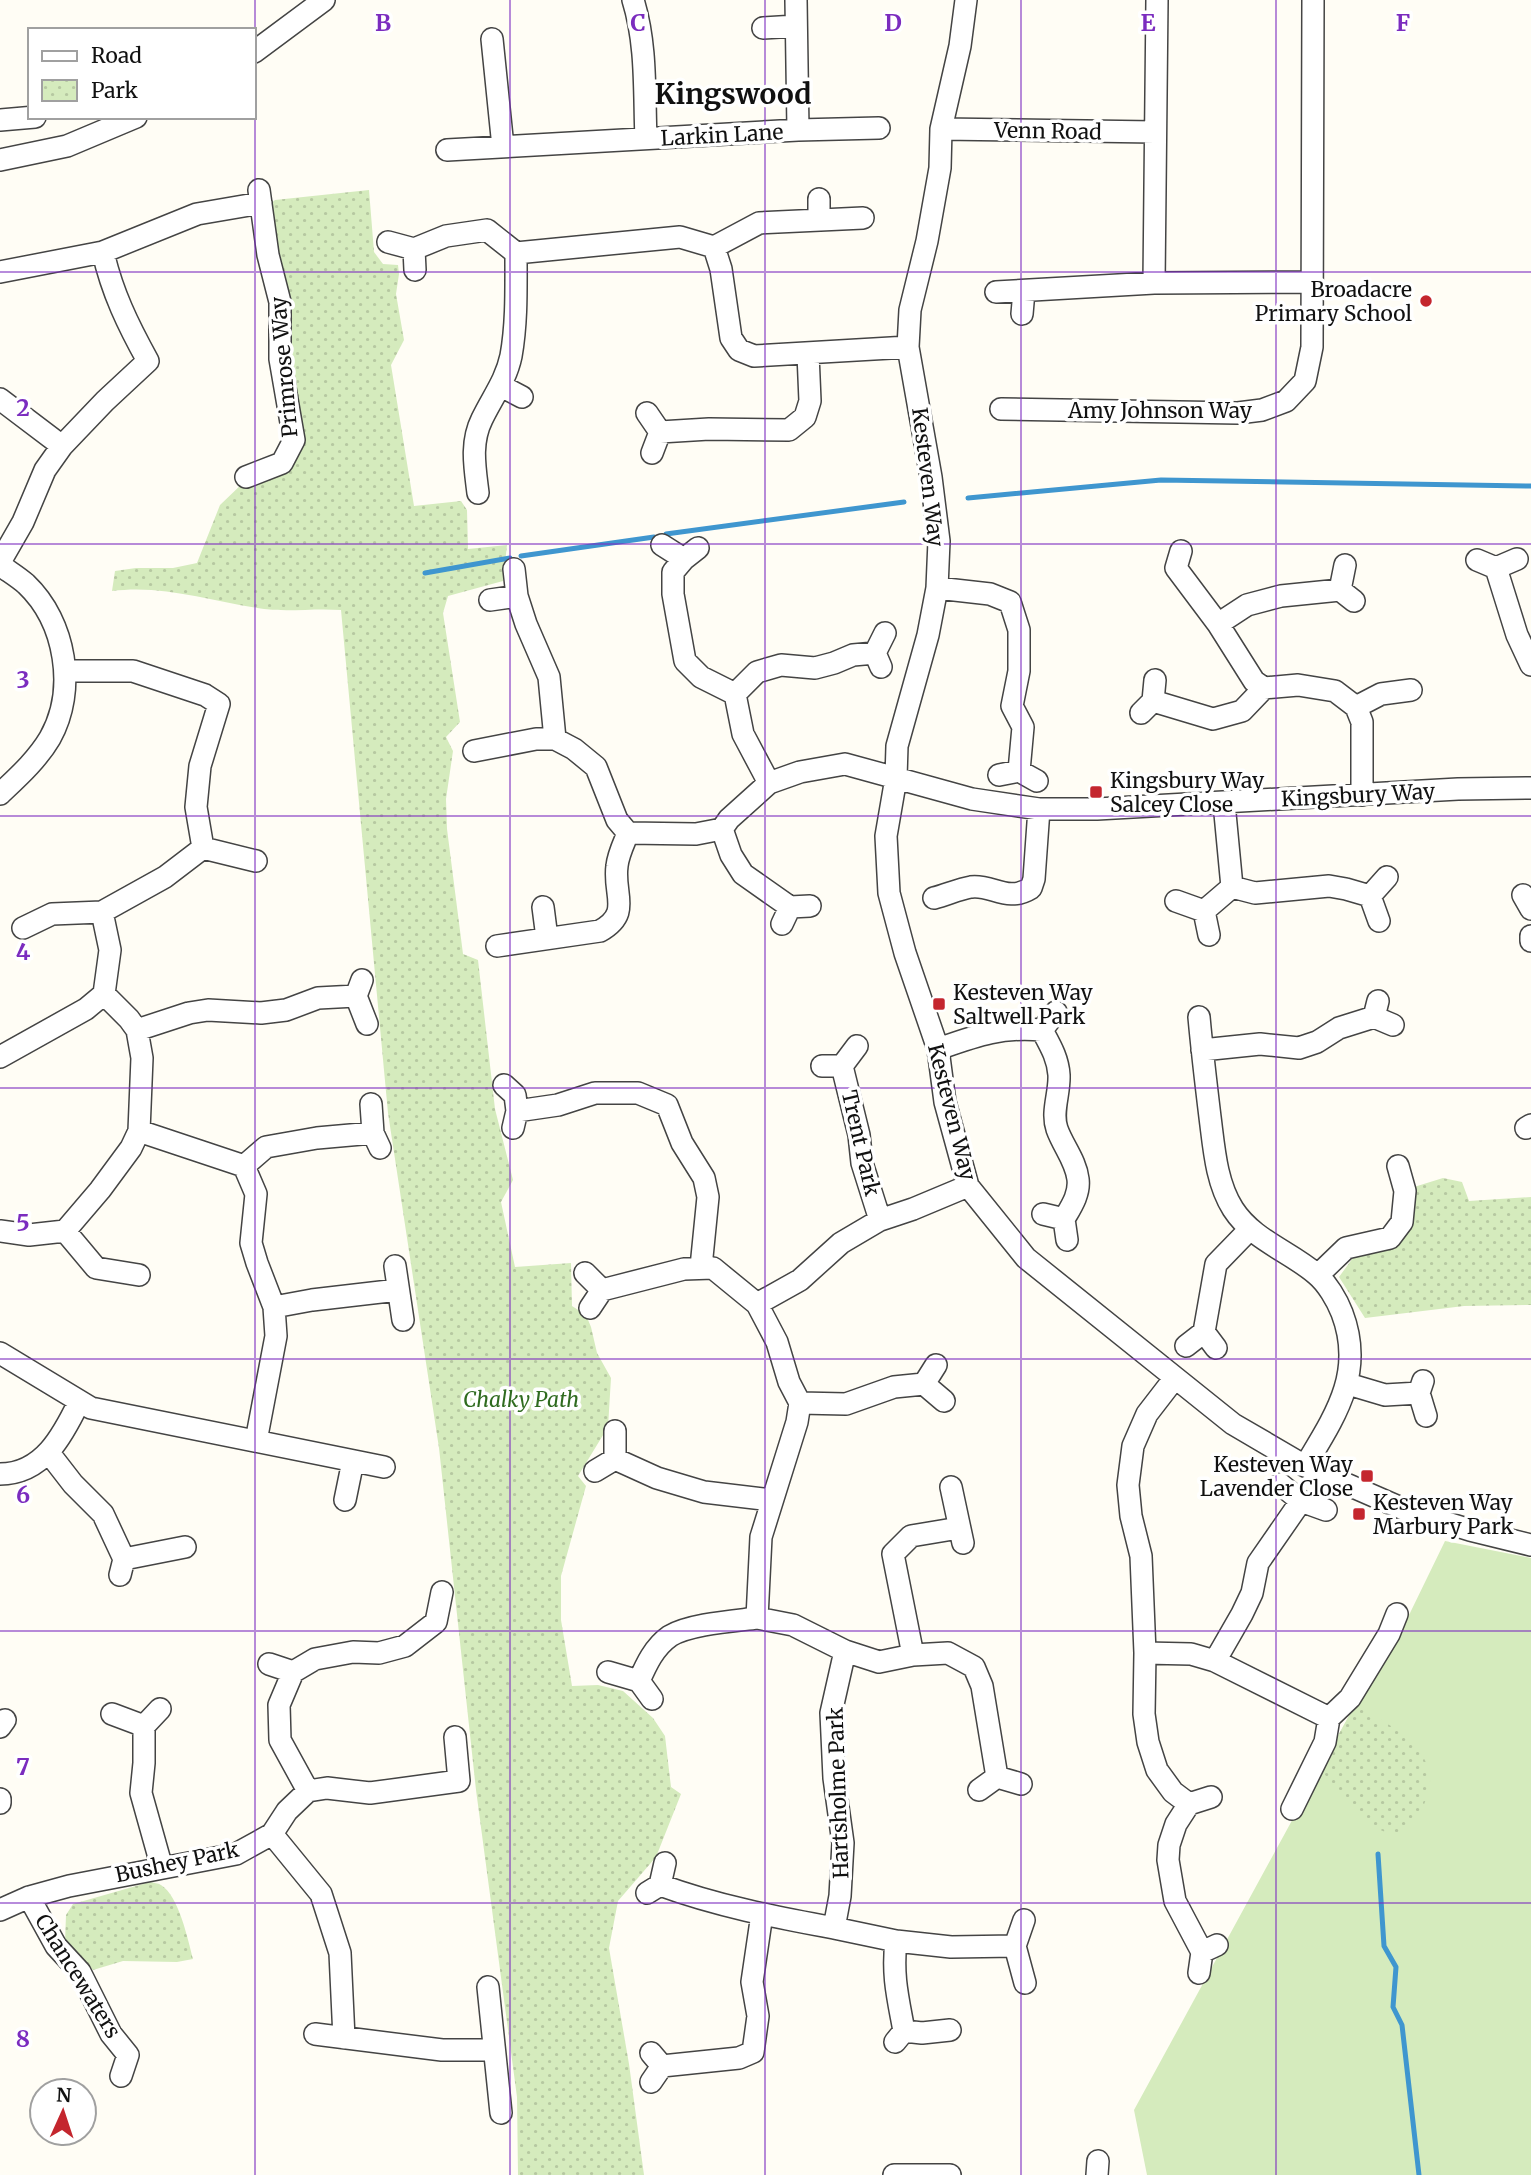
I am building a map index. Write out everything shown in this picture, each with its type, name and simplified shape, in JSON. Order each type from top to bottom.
[{"type":"street","points":[[256,51],[324,0]]},
{"type":"street","name":"Larkin Lane","points":[[633,0],[642,41],[646,139]]},
{"type":"street","name":"Larkin Lane","points":[[796,0],[798,130]]},
{"type":"street","name":"Kesteven Way","points":[[966,0],[960,46],[941,129],[940,168],[927,241],[910,310],[908,347],[931,477],[939,541],[937,588],[928,635],[897,746],[896,778],[886,836],[889,893],[905,953],[938,1049],[945,1102],[968,1186],[1027,1258],[1233,1424],[1305,1466],[1408,1511],[1531,1545]]},
{"type":"street","points":[[1154,283],[1157,0]]},
{"type":"street","name":"Amy Johnson Way","points":[[1001,409],[1238,414],[1262,410],[1286,401],[1305,381],[1312,347],[1313,0]]},
{"type":"street","points":[[762,28],[796,26]]},
{"type":"street","points":[[492,39],[503,147]]},
{"type":"street","points":[[0,120],[28,118]]},
{"type":"street","points":[[0,160],[67,146],[131,119]]},
{"type":"street","name":"Larkin Lane","points":[[447,150],[798,130],[879,128]]},
{"type":"street","name":"Venn Road","points":[[941,129],[1155,132]]},
{"type":"street","name":"Primrose Way","points":[[103,252],[197,214],[260,197],[268,255],[281,302],[280,359],[294,440],[282,463],[246,477]]},
{"type":"street","points":[[819,220],[820,199]]},
{"type":"street","points":[[388,242],[414,260],[446,236],[487,230],[516,253],[680,237],[714,247],[759,223],[863,218]]},
{"type":"street","points":[[714,247],[721,269],[731,338],[739,350],[754,356],[908,347]]},
{"type":"street","points":[[0,272],[103,252],[110,281],[127,323],[148,361],[62,446],[45,470],[23,522],[0,563],[26,584],[43,606],[62,647],[65,671],[63,703],[50,737],[23,772],[0,794]]},
{"type":"street","points":[[478,493],[473,455],[481,421],[501,387],[511,356],[516,302],[516,253]]},
{"type":"street","points":[[996,292],[1154,283],[1312,282]]},
{"type":"street","points":[[1022,314],[1024,291]]},
{"type":"street","points":[[660,432],[709,429],[789,430],[805,417],[810,401],[808,354]]},
{"type":"street","points":[[501,387],[522,397]]},
{"type":"street","points":[[0,399],[62,446]]},
{"type":"street","points":[[647,413],[660,432]]},
{"type":"street","points":[[652,453],[660,432]]},
{"type":"street","points":[[662,545],[691,554],[673,572],[673,594],[685,661],[701,677],[735,694]]},
{"type":"street","points":[[1517,559],[1487,564],[1531,665]]},
{"type":"street","points":[[1218,624],[1247,605],[1281,596],[1347,596],[1345,565]]},
{"type":"street","points":[[1173,566],[1218,624],[1254,681],[1264,688],[1298,685],[1335,691],[1356,707],[1362,722],[1362,795]]},
{"type":"street","points":[[514,569],[517,596],[533,644],[549,677],[555,739]]},
{"type":"street","points":[[937,588],[990,594],[1010,602],[1019,630],[1019,671],[1012,706],[1023,727],[1018,775]]},
{"type":"street","points":[[490,600],[517,596]]},
{"type":"street","points":[[735,694],[757,672],[781,665],[815,668],[853,655],[878,660],[885,633]]},
{"type":"street","points":[[65,671],[133,671],[205,695],[219,704],[200,766],[196,807],[203,848]]},
{"type":"street","points":[[1149,698],[1213,719],[1242,711],[1264,688]]},
{"type":"street","points":[[1356,707],[1381,694],[1411,690]]},
{"type":"street","points":[[468,755],[536,739],[555,739],[574,749],[596,767],[617,820],[628,833],[696,834],[722,829],[729,819],[769,782],[743,734],[735,694]]},
{"type":"street","name":"Kingsbury Way","points":[[769,782],[800,772],[845,764],[972,799],[1039,809],[1097,809],[1458,789],[1531,788]]},
{"type":"street","points":[[1224,803],[1232,887]]},
{"type":"street","points":[[932,898],[973,886],[1021,894],[1031,888],[1039,809]]},
{"type":"street","points":[[722,829],[731,855],[743,874],[794,912]]},
{"type":"street","points":[[497,946],[600,931],[617,918],[617,862],[628,833]]},
{"type":"street","points":[[203,848],[256,861]]},
{"type":"street","points":[[23,928],[51,914],[102,912],[165,877],[203,848]]},
{"type":"street","points":[[1370,896],[1387,877]]},
{"type":"street","points":[[1232,887],[1255,893],[1329,886],[1370,896]]},
{"type":"street","points":[[1204,911],[1232,887]]},
{"type":"street","points":[[1370,896],[1379,921]]},
{"type":"street","points":[[1175,901],[1204,911]]},
{"type":"street","points":[[543,907],[547,938]]},
{"type":"street","points":[[1204,911],[1209,935]]},
{"type":"street","points":[[0,1057],[86,1009],[104,994],[110,950],[102,912]]},
{"type":"street","points":[[137,1030],[189,1013],[208,1010],[261,1013],[286,1010],[318,998],[359,988],[367,1024]]},
{"type":"street","points":[[0,1231],[29,1235],[65,1231],[131,1148],[139,1131],[142,1058],[137,1030],[104,994]]},
{"type":"street","points":[[1042,1030],[1056,1012]]},
{"type":"street","points":[[1202,1050],[1260,1044],[1299,1048],[1317,1042],[1339,1028],[1381,1015]]},
{"type":"street","points":[[1199,1017],[1220,1180],[1235,1212],[1250,1229],[1318,1275],[1339,1304],[1349,1331],[1351,1349],[1348,1384],[1336,1414],[1305,1466]]},
{"type":"street","points":[[938,1049],[984,1033],[1018,1028],[1042,1030]]},
{"type":"street","points":[[1042,1030],[1055,1054],[1059,1077],[1055,1105],[1056,1128],[1069,1153],[1078,1180],[1077,1197],[1065,1229],[1042,1214]]},
{"type":"street","name":"Trent Park","points":[[856,1046],[832,1066],[859,1135],[862,1163],[880,1220]]},
{"type":"street","points":[[504,1086],[515,1095],[515,1119],[596,1093],[638,1093],[675,1101],[682,1143],[704,1178],[708,1197],[701,1267]]},
{"type":"street","points":[[244,1166],[266,1147],[317,1138],[376,1141],[370,1104]]},
{"type":"street","points":[[139,1131],[244,1166],[256,1194],[251,1243],[274,1307],[276,1336],[256,1440]]},
{"type":"street","points":[[1318,1275],[1346,1248],[1390,1238],[1402,1222],[1405,1191],[1398,1166]]},
{"type":"street","points":[[757,1304],[800,1280],[841,1243],[880,1220],[968,1186]]},
{"type":"street","points":[[1186,1346],[1210,1340],[1216,1264],[1250,1229]]},
{"type":"street","points":[[65,1231],[96,1268],[138,1277]]},
{"type":"street","points":[[395,1266],[403,1320]]},
{"type":"street","points":[[590,1308],[602,1290],[701,1267],[713,1268],[757,1304],[777,1342],[789,1382],[800,1403],[797,1422],[761,1537],[757,1618]]},
{"type":"street","points":[[585,1273],[602,1290]]},
{"type":"street","points":[[274,1307],[398,1290]]},
{"type":"street","points":[[0,1353],[91,1408],[384,1467]]},
{"type":"street","points":[[924,1384],[936,1365]]},
{"type":"street","points":[[1174,1379],[1147,1414],[1133,1446],[1128,1485],[1131,1516],[1141,1556],[1145,1653],[1144,1714],[1148,1742],[1157,1770],[1173,1791],[1189,1804]]},
{"type":"street","points":[[800,1403],[846,1404],[894,1387],[924,1384],[944,1401]]},
{"type":"street","points":[[1348,1384],[1385,1395],[1421,1387],[1426,1416]]},
{"type":"street","points":[[0,1474],[24,1470],[49,1453],[61,1437],[79,1402]]},
{"type":"street","points":[[615,1432],[615,1459]]},
{"type":"street","points":[[49,1453],[73,1484],[103,1514],[122,1567],[185,1547]]},
{"type":"street","points":[[615,1459],[657,1478],[704,1492],[772,1500]]},
{"type":"street","points":[[595,1471],[615,1459]]},
{"type":"street","points":[[345,1500],[353,1461]]},
{"type":"street","points":[[1280,1484],[1301,1501],[1326,1510]]},
{"type":"street","points":[[913,1655],[893,1553],[911,1536],[961,1535],[951,1486]]},
{"type":"street","points":[[1215,1661],[1252,1593],[1258,1563],[1301,1501]]},
{"type":"street","points":[[442,1592],[436,1622],[405,1646],[379,1653],[353,1652],[315,1659],[293,1672],[279,1705],[280,1740],[308,1791],[327,1788],[370,1793],[459,1781],[455,1737]]},
{"type":"street","points":[[1292,1808],[1325,1742],[1329,1718],[1350,1698],[1397,1615]]},
{"type":"street","points":[[639,1681],[650,1657],[671,1636],[707,1624],[757,1618],[793,1625],[845,1651],[879,1662],[913,1655],[948,1653],[974,1667],[982,1686],[997,1777]]},
{"type":"street","name":"Hartsholme Park","points":[[834,1928],[840,1896],[843,1843],[834,1778],[831,1713],[845,1651]]},
{"type":"street","points":[[1145,1653],[1191,1654],[1215,1661],[1329,1718]]},
{"type":"street","points":[[269,1664],[293,1672]]},
{"type":"street","points":[[608,1672],[639,1681],[652,1699]]},
{"type":"street","points":[[160,1709],[144,1726],[141,1793],[162,1868]]},
{"type":"street","points":[[112,1714],[144,1726]]},
{"type":"street","points":[[997,1777],[1021,1784]]},
{"type":"street","points":[[979,1790],[997,1777]]},
{"type":"street","name":"Bushey Park","points":[[0,1910],[29,1897],[111,1877],[236,1854],[272,1834],[287,1811],[308,1791]]},
{"type":"street","points":[[1206,1957],[1175,1901],[1169,1868],[1169,1844],[1176,1824],[1189,1804],[1211,1797]]},
{"type":"street","points":[[272,1834],[321,1894],[340,1953],[344,2038]]},
{"type":"street","points":[[665,1863],[653,1889],[897,1941],[951,1947],[1015,1946]]},
{"type":"street","name":"Chancewaters","points":[[29,1897],[56,1946],[80,1972],[111,2034],[138,2052],[121,2076]]},
{"type":"street","points":[[655,2067],[727,2059],[753,2052],[758,2016],[752,1982],[762,1914]]},
{"type":"street","points":[[1024,1920],[1015,1946],[1025,1983]]},
{"type":"street","points":[[897,1941],[893,1964],[900,2037],[950,2030]]},
{"type":"street","points":[[488,1987],[501,2113]]},
{"type":"street","points":[[315,2034],[442,2050],[494,2050]]},
{"type":"street","points":[[894,2175],[950,2175]]},
{"type":"green space","name":"Chalky Path","points":[[369,190],[374,252],[383,264],[398,265],[396,294],[404,340],[391,365],[414,506],[461,501],[467,510],[468,549],[507,545],[503,581],[448,596],[443,613],[460,722],[446,737],[453,751],[446,799],[447,829],[463,954],[478,960],[495,1109],[513,1180],[501,1202],[515,1267],[571,1263],[572,1306],[586,1315],[597,1353],[611,1378],[608,1427],[578,1476],[586,1486],[561,1576],[561,1620],[572,1686],[598,1685],[623,1691],[653,1718],[665,1736],[671,1787],[681,1794],[656,1857],[618,1901],[609,1948],[644,2175],[518,2175],[517,2097],[476,1790],[439,1448],[388,1113],[341,610],[273,610],[169,592],[131,589],[112,591],[115,571],[173,568],[197,563],[220,505],[244,482],[298,440],[267,207],[275,200]]},
{"type":"green space","points":[[1443,1178],[1462,1182],[1469,1201],[1531,1197],[1531,1305],[1464,1306],[1365,1318],[1339,1277],[1355,1255],[1371,1250],[1414,1187]]},
{"type":"green space","points":[[1445,1541],[1531,1558],[1531,2175],[1147,2175],[1134,2110],[1355,1705],[1410,1613]]},
{"type":"green space","points":[[1355,1705],[1413,1744],[1428,1767],[1429,1791],[1414,1826],[1392,1835],[1369,1825],[1333,1791],[1321,1766]]},
{"type":"green space","points":[[150,1882],[161,1885],[173,1899],[182,1919],[193,1959],[177,1962],[123,1961],[93,1970],[65,1942],[66,1915],[73,1904]]},
{"type":"waterway","points":[[968,498],[1161,480],[1531,486]]},
{"type":"waterway","points":[[666,534],[904,502]]},
{"type":"waterway","points":[[521,556],[654,537]]},
{"type":"waterway","points":[[425,573],[510,558]]},
{"type":"waterway","points":[[1378,1854],[1384,1946],[1396,1967],[1393,2007],[1402,2025],[1419,2175]]},
{"type":"place","name":"Broadacre Primary School","points":[[1426,301]]},
{"type":"place","name":"Kingsbury Way Salcey Close","points":[[1096,792]]},
{"type":"place","name":"Kesteven Way Saltwell Park","points":[[939,1004]]},
{"type":"place","name":"Kesteven Way Lavender Close","points":[[1367,1476]]},
{"type":"place","name":"Kesteven Way Marbury Park","points":[[1359,1514]]},
{"type":"district","name":"Kingswood","points":[[733,94]]}]
